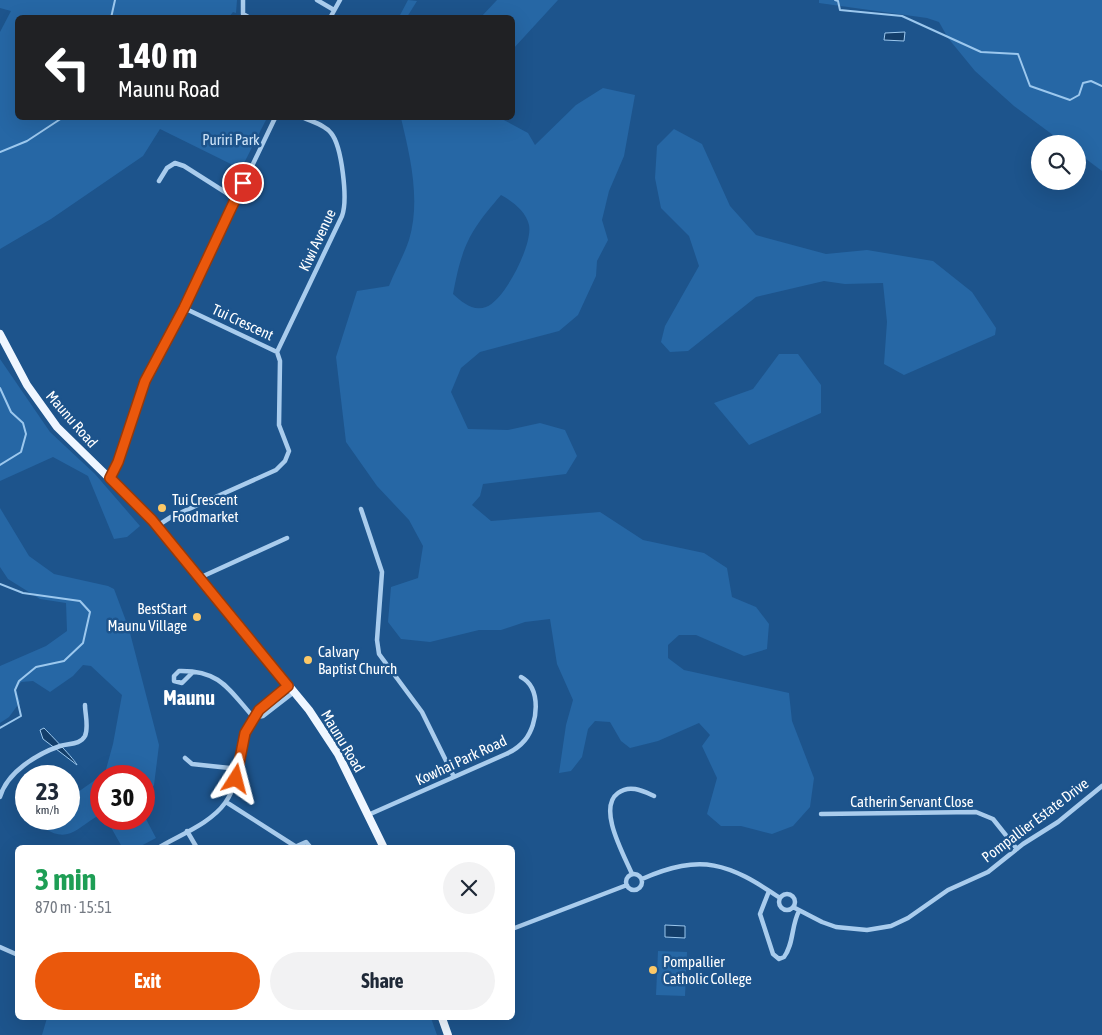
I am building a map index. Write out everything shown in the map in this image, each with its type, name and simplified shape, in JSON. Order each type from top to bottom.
[{"type":"main road","name":"Maunu Road","points":[[0,334],[17,369],[46,413],[68,440],[110,478],[157,526],[327,735],[382,845]]},
{"type":"main road","points":[[443,1020],[448,1035]]},
{"type":"street","points":[[243,0],[242,11],[245,15]]},
{"type":"street","points":[[317,0],[334,10]]},
{"type":"street","points":[[332,15],[340,0]]},
{"type":"street","points":[[110,478],[118,462],[145,381],[184,308],[274,120]]},
{"type":"street","name":"Kiwi Avenue","points":[[277,352],[346,204],[336,140],[326,128],[308,120]]},
{"type":"street","points":[[159,181],[167,168],[175,163],[184,166],[236,199]]},
{"type":"street","name":"Tui Crescent","points":[[157,526],[171,517],[276,470],[285,462],[288,451],[279,425],[280,361],[277,352],[184,308]]},
{"type":"street","points":[[361,510],[381,564],[382,582],[377,647],[379,654],[422,712],[454,777]]},
{"type":"street","points":[[199,578],[288,538]]},
{"type":"street","points":[[192,673],[206,673],[219,679],[256,718]]},
{"type":"street","name":"Kowhai Park Road","points":[[368,816],[514,751],[525,740],[533,725],[535,709],[529,684],[521,677]]},
{"type":"street","points":[[256,718],[263,716],[291,689]]},
{"type":"street","points":[[163,845],[211,817],[226,802],[239,769],[242,740],[259,710],[291,689]]},
{"type":"street","points":[[0,797],[5,784],[17,771],[54,748],[80,742],[85,736],[85,705]]},
{"type":"street","points":[[185,758],[192,764],[239,769]]},
{"type":"street","name":"Pompallier Estate Drive","points":[[793,907],[836,927],[853,930],[884,928],[908,918],[955,886],[988,872],[1017,849],[1058,822],[1102,786]]},
{"type":"street","points":[[632,874],[610,820],[609,807],[614,796],[624,789],[636,788],[654,796]]},
{"type":"street","points":[[226,802],[294,845]]},
{"type":"street","name":"Catherin Servant Close","points":[[821,814],[976,812],[993,819],[1017,849]]},
{"type":"street","points":[[187,830],[195,845]]},
{"type":"street","points":[[627,885],[631,889],[638,888],[642,879],[679,866],[710,865],[740,873],[780,898]]},
{"type":"street","points":[[632,874],[637,874],[642,879]]},
{"type":"street","points":[[627,885],[628,878],[632,874]]},
{"type":"street","points":[[515,928],[627,885]]},
{"type":"street","points":[[770,891],[760,914],[773,954],[779,959],[784,957],[789,951],[793,922],[799,911]]},
{"type":"street","points":[[786,894],[792,896],[794,900],[793,907],[787,910],[782,908],[779,902],[780,898],[786,894]]},
{"type":"street","points":[[0,947],[15,954]]},
{"type":"green space","name":"Puriri Park","points":[[0,0],[237,0],[236,13],[233,12],[231,15],[15,15],[15,120],[266,120],[241,169],[160,129],[143,156],[51,219],[0,249],[0,32],[11,11],[0,8]]},
{"type":"green space","points":[[408,0],[417,1],[408,15],[400,15]]},
{"type":"green space","points":[[497,0],[558,0],[515,47],[515,15],[483,15]]},
{"type":"green space","points":[[819,0],[1102,0],[1102,171],[1086,159],[1086,135],[1053,135],[1014,106],[975,71],[948,38],[939,22],[927,18],[819,3]]},
{"type":"green space","points":[[603,88],[635,95],[624,156],[609,191],[602,220],[608,240],[597,261],[596,276],[578,315],[559,331],[480,352],[461,368],[451,392],[468,429],[508,430],[540,423],[565,430],[577,456],[566,474],[483,484],[480,496],[472,505],[491,521],[600,512],[643,540],[704,553],[727,568],[732,597],[756,607],[769,624],[767,649],[744,656],[696,635],[679,635],[668,645],[668,658],[684,670],[789,693],[792,721],[814,778],[810,807],[793,826],[772,834],[741,826],[721,826],[707,814],[717,778],[702,746],[710,735],[699,723],[658,741],[630,748],[621,741],[610,722],[595,721],[588,729],[582,757],[571,771],[559,773],[566,725],[573,700],[557,664],[550,619],[525,622],[501,630],[479,630],[430,642],[401,639],[388,622],[391,587],[418,578],[423,546],[409,520],[377,486],[346,442],[336,357],[357,291],[389,286],[409,240],[414,209],[413,178],[401,120],[504,120],[528,133],[535,145],[576,105]],"holes":[[[501,195],[514,203],[525,215],[529,225],[527,245],[516,270],[501,294],[486,307],[472,307],[453,294],[460,263],[468,240],[481,219]]]},
{"type":"green space","points":[[674,129],[702,144],[730,206],[756,235],[826,254],[867,250],[933,261],[972,292],[996,328],[995,335],[904,375],[884,364],[887,322],[883,283],[845,284],[824,281],[756,297],[688,351],[670,352],[661,342],[665,326],[699,266],[689,236],[661,208],[655,178],[657,146]]},
{"type":"green space","points":[[779,354],[798,354],[821,385],[821,413],[749,445],[714,403],[753,389]]},
{"type":"green space","points":[[0,359],[50,432],[95,474],[140,526],[127,537],[114,539],[88,476],[53,457],[0,481]]},
{"type":"green space","points":[[0,508],[29,556],[54,574],[114,589],[129,629],[159,745],[155,777],[155,765],[107,765],[122,695],[91,666],[83,665],[73,676],[50,692],[33,681],[21,682],[16,689],[20,702],[9,717],[0,723],[0,666],[46,646],[67,631],[66,603],[40,599],[8,579],[0,567]]},
{"type":"green space","points":[[90,784],[90,821],[80,827],[80,791]]},
{"type":"green space","points":[[48,830],[76,830],[65,835]]},
{"type":"green space","points":[[112,830],[152,830],[156,838],[143,845],[121,845]]},
{"type":"green space","points":[[658,951],[687,952],[685,996],[656,995]]},
{"type":"green space","points":[[46,1020],[432,1020],[437,1035],[42,1035]]},
{"type":"shaded area","points":[[905,32],[904,41],[884,40],[885,33]]},
{"type":"shaded area","points":[[44,728],[77,765],[43,739],[40,730]]},
{"type":"shaded area","points":[[665,925],[685,926],[685,938],[665,937]]},
{"type":"waterway","points":[[112,15],[115,0]]},
{"type":"waterway","points":[[835,0],[838,1],[840,10],[902,16],[981,52],[1018,54],[1030,86],[1070,100],[1079,95],[1083,83],[1091,81],[1102,86]]},
{"type":"waterway","points":[[0,152],[27,141],[59,120]]},
{"type":"waterway","points":[[0,388],[11,412],[23,423],[26,434],[21,452],[0,465]]},
{"type":"waterway","points":[[0,584],[23,593],[80,601],[90,612],[83,643],[64,661],[36,667],[19,681],[15,690],[21,716],[0,728]]},
{"type":"place","name":"Tui Crescent Foodmarket","points":[[162,508]]},
{"type":"place","name":"BestStart Maunu Village","points":[[197,617]]},
{"type":"place","name":"Calvary Baptist Church","points":[[308,660]]},
{"type":"place","name":"Pompallier Catholic College","points":[[653,970]]},
{"type":"district","name":"Maunu","points":[[189,697]]},
{"type":"route","points":[[236,779],[242,740],[245,733],[259,710],[288,686],[152,520],[110,478],[118,462],[145,381],[184,308],[243,183]]}]
